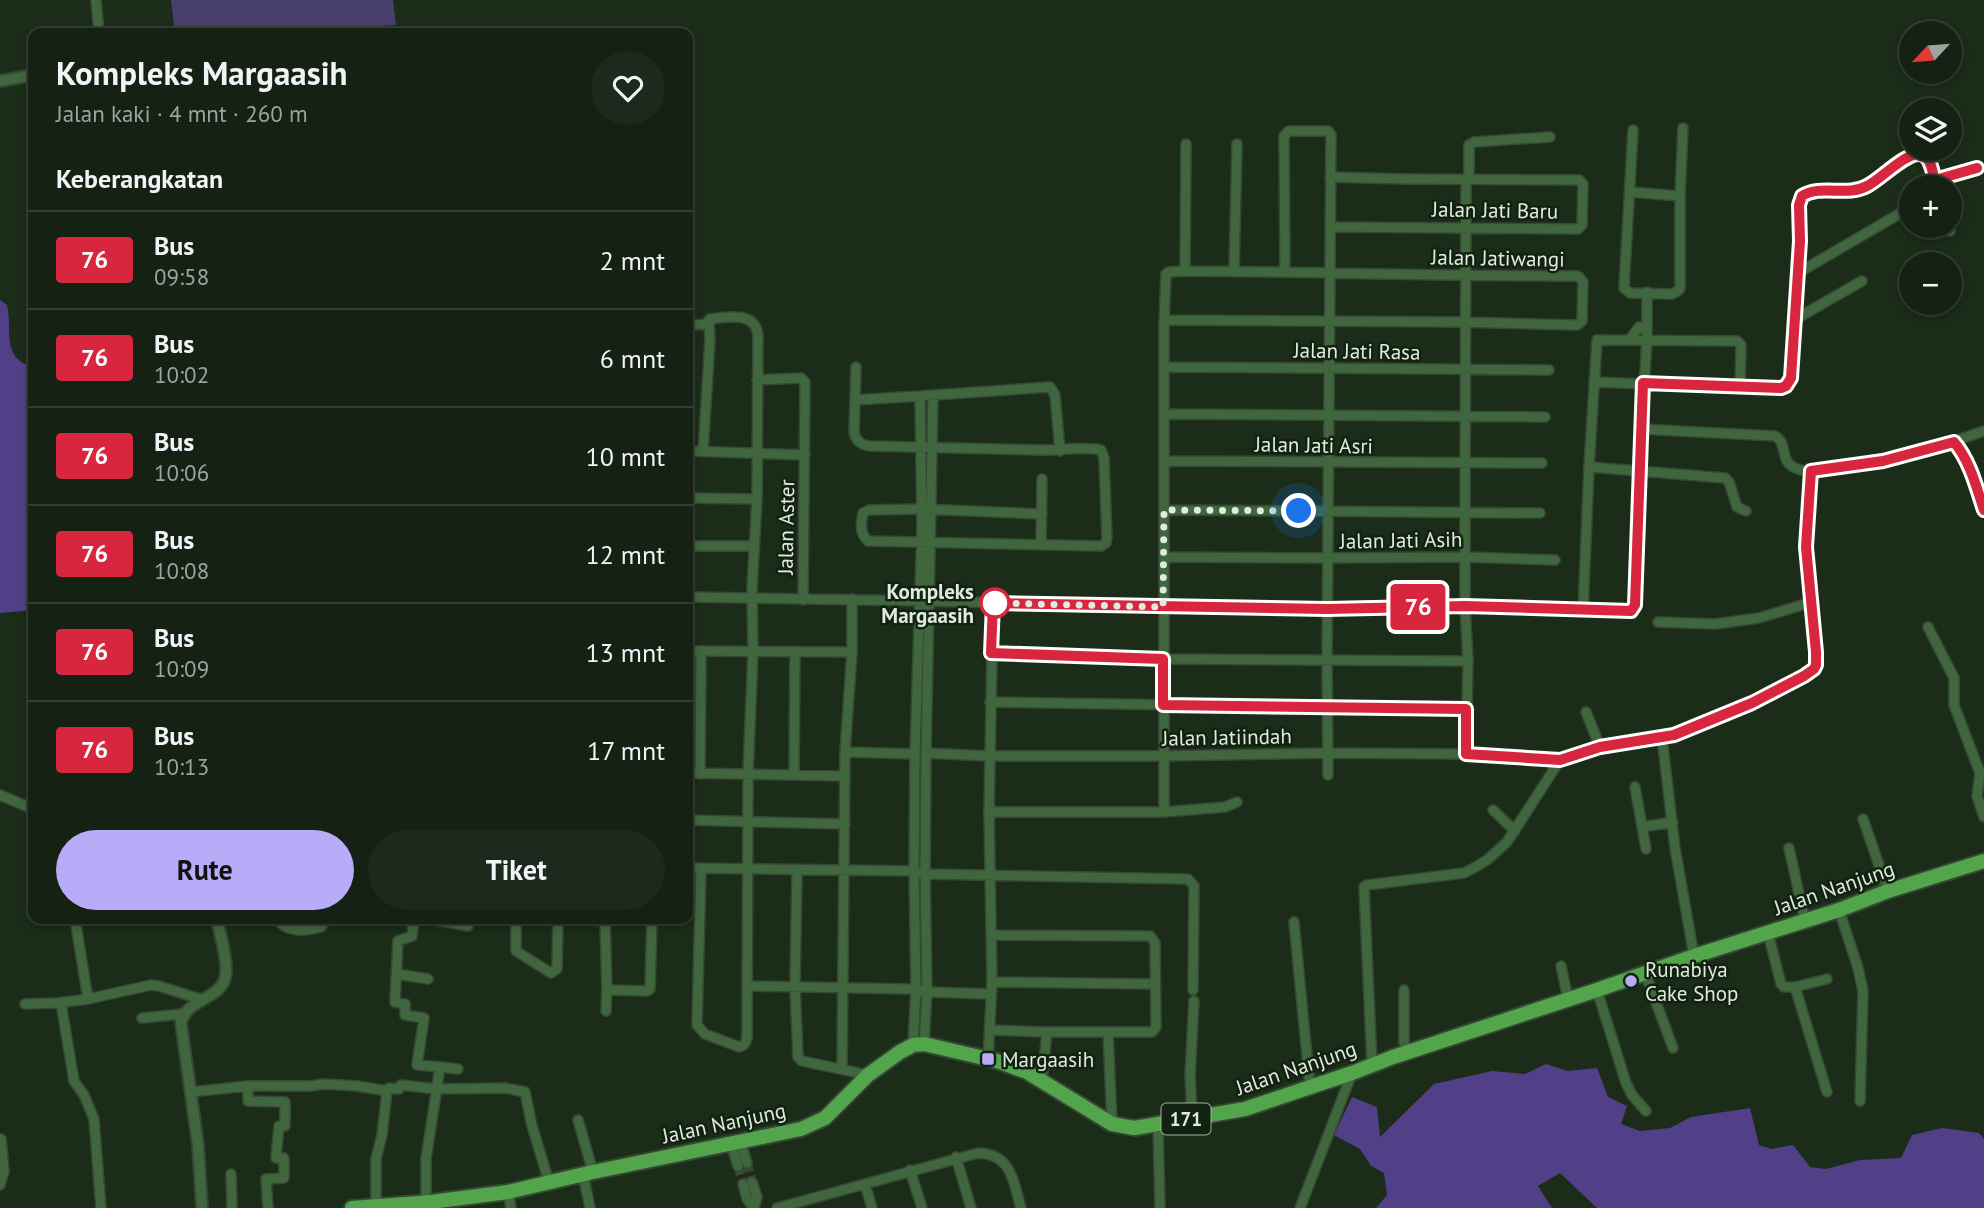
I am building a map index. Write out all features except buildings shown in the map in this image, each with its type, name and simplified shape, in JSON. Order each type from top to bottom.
[{"type":"main road","name":"Jalan Nanjung","points":[[352,1208],[508,1192],[801,1129],[833,1112],[863,1081],[919,1044],[988,1059],[1027,1072],[1112,1124],[1134,1128],[1245,1109],[1694,956],[1984,861]]},
{"type":"street","points":[[96,0],[99,28]]},
{"type":"street","points":[[0,81],[28,76]]},
{"type":"street","points":[[1633,130],[1624,288],[1630,293],[1672,293],[1680,288],[1683,128]]},
{"type":"street","points":[[1285,272],[1284,136],[1289,131],[1328,131],[1331,135],[1328,775]]},
{"type":"street","points":[[1466,754],[1468,661],[1465,606],[1465,227],[1469,145],[1472,142],[1550,137]]},
{"type":"street","points":[[1164,812],[1165,320],[1167,274],[1185,271],[1186,144]]},
{"type":"street","points":[[1234,272],[1237,144]]},
{"type":"street","points":[[1594,382],[1781,388],[1791,378],[1800,241],[1799,205],[1802,196],[1812,191],[1859,190],[1918,154],[1930,161],[1934,175]]},
{"type":"street","points":[[1959,175],[1977,168]]},
{"type":"street","points":[[1330,177],[1466,180]]},
{"type":"street","name":"Jalan Jati Baru","points":[[1329,227],[1578,229],[1582,225],[1583,184],[1579,180],[1466,180]]},
{"type":"street","points":[[1630,192],[1680,196]]},
{"type":"street","points":[[1798,273],[1899,214]]},
{"type":"street","name":"Jalan Jatiwangi","points":[[1165,320],[1580,324],[1582,321],[1583,282],[1578,276],[1185,271]]},
{"type":"street","points":[[1794,320],[1862,281]]},
{"type":"street","points":[[693,597],[1163,607],[1327,609],[1465,606],[1631,611],[1635,605],[1647,292]]},
{"type":"street","points":[[701,868],[696,1016],[700,1030],[705,1034],[739,1047],[745,1044],[748,986],[747,821],[757,499],[758,335],[753,321],[734,316],[709,320],[703,451]]},
{"type":"street","points":[[693,325],[709,324]]},
{"type":"street","points":[[1583,611],[1597,340],[1630,339],[1647,334],[1737,341],[1741,345],[1740,387]]},
{"type":"street","points":[[856,367],[854,432],[860,444],[1060,451],[1094,449],[1101,450],[1103,454],[1107,537],[1106,542],[1101,545],[868,541],[862,535],[861,528],[863,513],[866,511],[927,509],[1042,514]]},
{"type":"street","name":"Jalan Jati Rasa","points":[[1164,367],[1549,370]]},
{"type":"street","name":"Jalan Aster","points":[[757,380],[801,378],[806,382],[803,600]]},
{"type":"street","points":[[855,400],[1051,387],[1055,395],[1060,451]]},
{"type":"street","points":[[920,396],[927,447]]},
{"type":"street","points":[[919,1044],[914,871],[915,754],[919,600],[927,509],[927,447],[933,396]]},
{"type":"street","points":[[1164,414],[1545,417]]},
{"type":"street","points":[[1641,429],[1775,436],[1781,440],[1789,464],[1794,468],[1811,471],[1883,461],[1984,431]]},
{"type":"street","points":[[1954,442],[1971,470],[1984,510]]},
{"type":"street","points":[[693,451],[805,455]]},
{"type":"street","name":"Jalan Jati Asri","points":[[1164,461],[1542,463]]},
{"type":"street","points":[[1589,467],[1725,478],[1729,482],[1737,506],[1746,511]]},
{"type":"street","points":[[1373,1065],[1364,887],[1464,873],[1487,860],[1507,842],[1560,760],[1600,747],[1674,735],[1729,713],[1811,672],[1816,660],[1806,547],[1811,471]]},
{"type":"street","points":[[1041,545],[1042,479]]},
{"type":"street","points":[[693,498],[757,499]]},
{"type":"street","points":[[1164,510],[1539,513]]},
{"type":"street","points":[[919,1044],[927,992],[925,874],[930,601],[925,542]]},
{"type":"street","points":[[693,546],[754,546]]},
{"type":"street","name":"Jalan Jati Asih","points":[[1164,557],[1465,557],[1555,560]]},
{"type":"street","points":[[842,1069],[845,752],[852,652],[852,599]]},
{"type":"street","points":[[1658,622],[1714,624],[1759,618],[1812,602]]},
{"type":"street","points":[[988,1059],[992,994],[989,756],[993,603]]},
{"type":"street","points":[[1928,626],[1954,678],[1954,705],[1978,766],[1980,780],[1977,796],[1984,817]]},
{"type":"street","points":[[693,651],[852,652]]},
{"type":"street","points":[[700,774],[701,651]]},
{"type":"street","points":[[794,775],[796,652]]},
{"type":"street","points":[[991,653],[1163,659],[1468,661]]},
{"type":"street","points":[[990,702],[1466,709]]},
{"type":"street","points":[[1586,712],[1600,747]]},
{"type":"street","points":[[916,714],[927,714]]},
{"type":"street","points":[[1662,738],[1675,848],[1694,956]]},
{"type":"street","points":[[845,752],[915,754]]},
{"type":"street","name":"Jalan Jatiindah","points":[[926,753],[989,756],[1466,754],[1560,760]]},
{"type":"street","points":[[693,773],[845,776]]},
{"type":"street","points":[[1635,787],[1646,849]]},
{"type":"street","points":[[0,795],[28,807]]},
{"type":"street","points":[[989,812],[1164,812],[1225,807],[1237,802]]},
{"type":"street","points":[[1493,810],[1515,831]]},
{"type":"street","points":[[1863,819],[1888,891]]},
{"type":"street","points":[[693,820],[845,824]]},
{"type":"street","points":[[1642,827],[1673,822]]},
{"type":"street","points":[[1789,848],[1805,921]]},
{"type":"street","points":[[693,868],[1188,879],[1194,886],[1193,990]]},
{"type":"street","points":[[797,869],[795,987],[798,1057],[802,1061],[842,1069],[863,1081]]},
{"type":"street","points":[[1839,910],[1863,991],[1860,1101]]},
{"type":"street","points":[[1294,922],[1310,1087]]},
{"type":"street","points":[[76,924],[88,999]]},
{"type":"street","points":[[202,1208],[198,1145],[181,1023],[183,1014],[188,1009],[222,986],[226,972],[218,924]]},
{"type":"street","points":[[281,924],[287,928],[309,930],[323,924]]},
{"type":"street","points":[[413,924],[412,936],[398,941],[395,1002],[405,1004],[405,1015],[424,1018],[417,1065],[458,1069]]},
{"type":"street","points":[[516,924],[516,951],[551,973],[557,970],[558,924]]},
{"type":"street","points":[[604,924],[606,1011]]},
{"type":"street","points":[[607,990],[650,989],[652,924]]},
{"type":"street","points":[[1768,933],[1781,984],[1788,989],[1827,979]]},
{"type":"street","points":[[991,935],[1150,936],[1155,943],[1155,1030],[1152,1032],[991,1030]]},
{"type":"street","points":[[1562,966],[1568,999]]},
{"type":"street","points":[[1645,973],[1673,1048]]},
{"type":"street","points":[[397,974],[428,979]]},
{"type":"street","points":[[992,982],[1155,985]]},
{"type":"street","points":[[25,1004],[88,999],[151,985],[203,1000]]},
{"type":"street","points":[[748,986],[992,994]]},
{"type":"street","points":[[1795,987],[1827,1092]]},
{"type":"street","points":[[1404,990],[1404,1042],[1408,1052]]},
{"type":"street","points":[[1597,990],[1626,1083],[1632,1096],[1646,1111]]},
{"type":"street","points":[[1192,1117],[1190,1075],[1194,1001]]},
{"type":"street","points":[[61,1003],[74,1081],[94,1119],[101,1208]]},
{"type":"street","points":[[142,1018],[183,1014]]},
{"type":"street","points":[[1042,1081],[1047,1032]]},
{"type":"street","points":[[1108,1032],[1112,1124]]},
{"type":"street","points":[[426,1202],[426,1159],[440,1067]]},
{"type":"street","points":[[1300,1208],[1352,1073]]},
{"type":"street","points":[[190,1092],[248,1086],[335,1084],[387,1091],[389,1088],[399,1089],[401,1085],[437,1089],[505,1088],[525,1092],[549,1182]]},
{"type":"street","points":[[248,1086],[248,1101],[285,1102],[285,1126],[279,1126],[276,1158],[284,1158],[284,1178],[266,1179],[268,1208]]},
{"type":"street","points":[[376,1206],[376,1159],[387,1091]]},
{"type":"street","points":[[578,1120],[588,1173],[590,1208]]},
{"type":"street","points":[[1158,1125],[1160,1208]]},
{"type":"street","points":[[0,1185],[4,1171],[1,1139]]},
{"type":"street","points":[[736,1142],[742,1164]]},
{"type":"street","points":[[777,1208],[956,1157],[986,1153],[1005,1163],[1021,1208]]},
{"type":"street","points":[[956,1157],[971,1208]]},
{"type":"street","points":[[910,1170],[922,1208]]},
{"type":"street","points":[[231,1174],[232,1208]]},
{"type":"street","points":[[748,1183],[757,1197],[754,1208]]},
{"type":"street","points":[[865,1184],[872,1208]]},
{"type":"street","points":[[508,1192],[511,1208]]},
{"type":"street","points":[[813,1197],[816,1208]]},
{"type":"shaded area","points":[[171,0],[393,0],[396,25],[376,28],[174,28]]},
{"type":"shaded area","points":[[0,300],[7,305],[12,350],[16,357],[28,365],[28,610],[0,613]]},
{"type":"shaded area","points":[[1546,1064],[1567,1071],[1597,1068],[1608,1097],[1627,1106],[1621,1124],[1640,1131],[1670,1128],[1691,1117],[1750,1108],[1759,1145],[1772,1149],[1793,1145],[1810,1167],[1826,1169],[1860,1160],[1901,1158],[1912,1135],[1942,1128],[1979,1133],[1984,1139],[1984,1208],[1597,1208],[1560,1173],[1538,1186],[1552,1208],[1376,1208],[1387,1195],[1384,1173],[1371,1166],[1360,1149],[1334,1135],[1352,1097],[1377,1107],[1380,1137],[1434,1084],[1492,1071],[1525,1074]]},
{"type":"tunnel","points":[[747,1163],[752,1182]]},
{"type":"tunnel","points":[[738,1166],[743,1184]]},
{"type":"bus line","name":"76","points":[[1977,168],[1935,180],[1930,161],[1918,154],[1859,190],[1812,191],[1802,196],[1799,200],[1800,241],[1791,378],[1786,386],[1781,388],[1643,383],[1635,605],[1631,611],[1465,606],[1327,609],[993,603],[991,653],[1163,659],[1163,705],[1466,709],[1466,754],[1560,760],[1600,747],[1674,735],[1752,703],[1799,680],[1814,669],[1816,652],[1806,547],[1811,471],[1883,461],[1954,442],[1971,470],[1984,510]]},
{"type":"place","name":"Kompleks Margaasih","points":[[995,603]]},
{"type":"place","name":"Runabiya Cake Shop","points":[[1631,981]]},
{"type":"place","name":"Margaasih","points":[[988,1059]]},
{"type":"route","points":[[995,603],[1163,607],[1164,510],[1299,511]]}]
